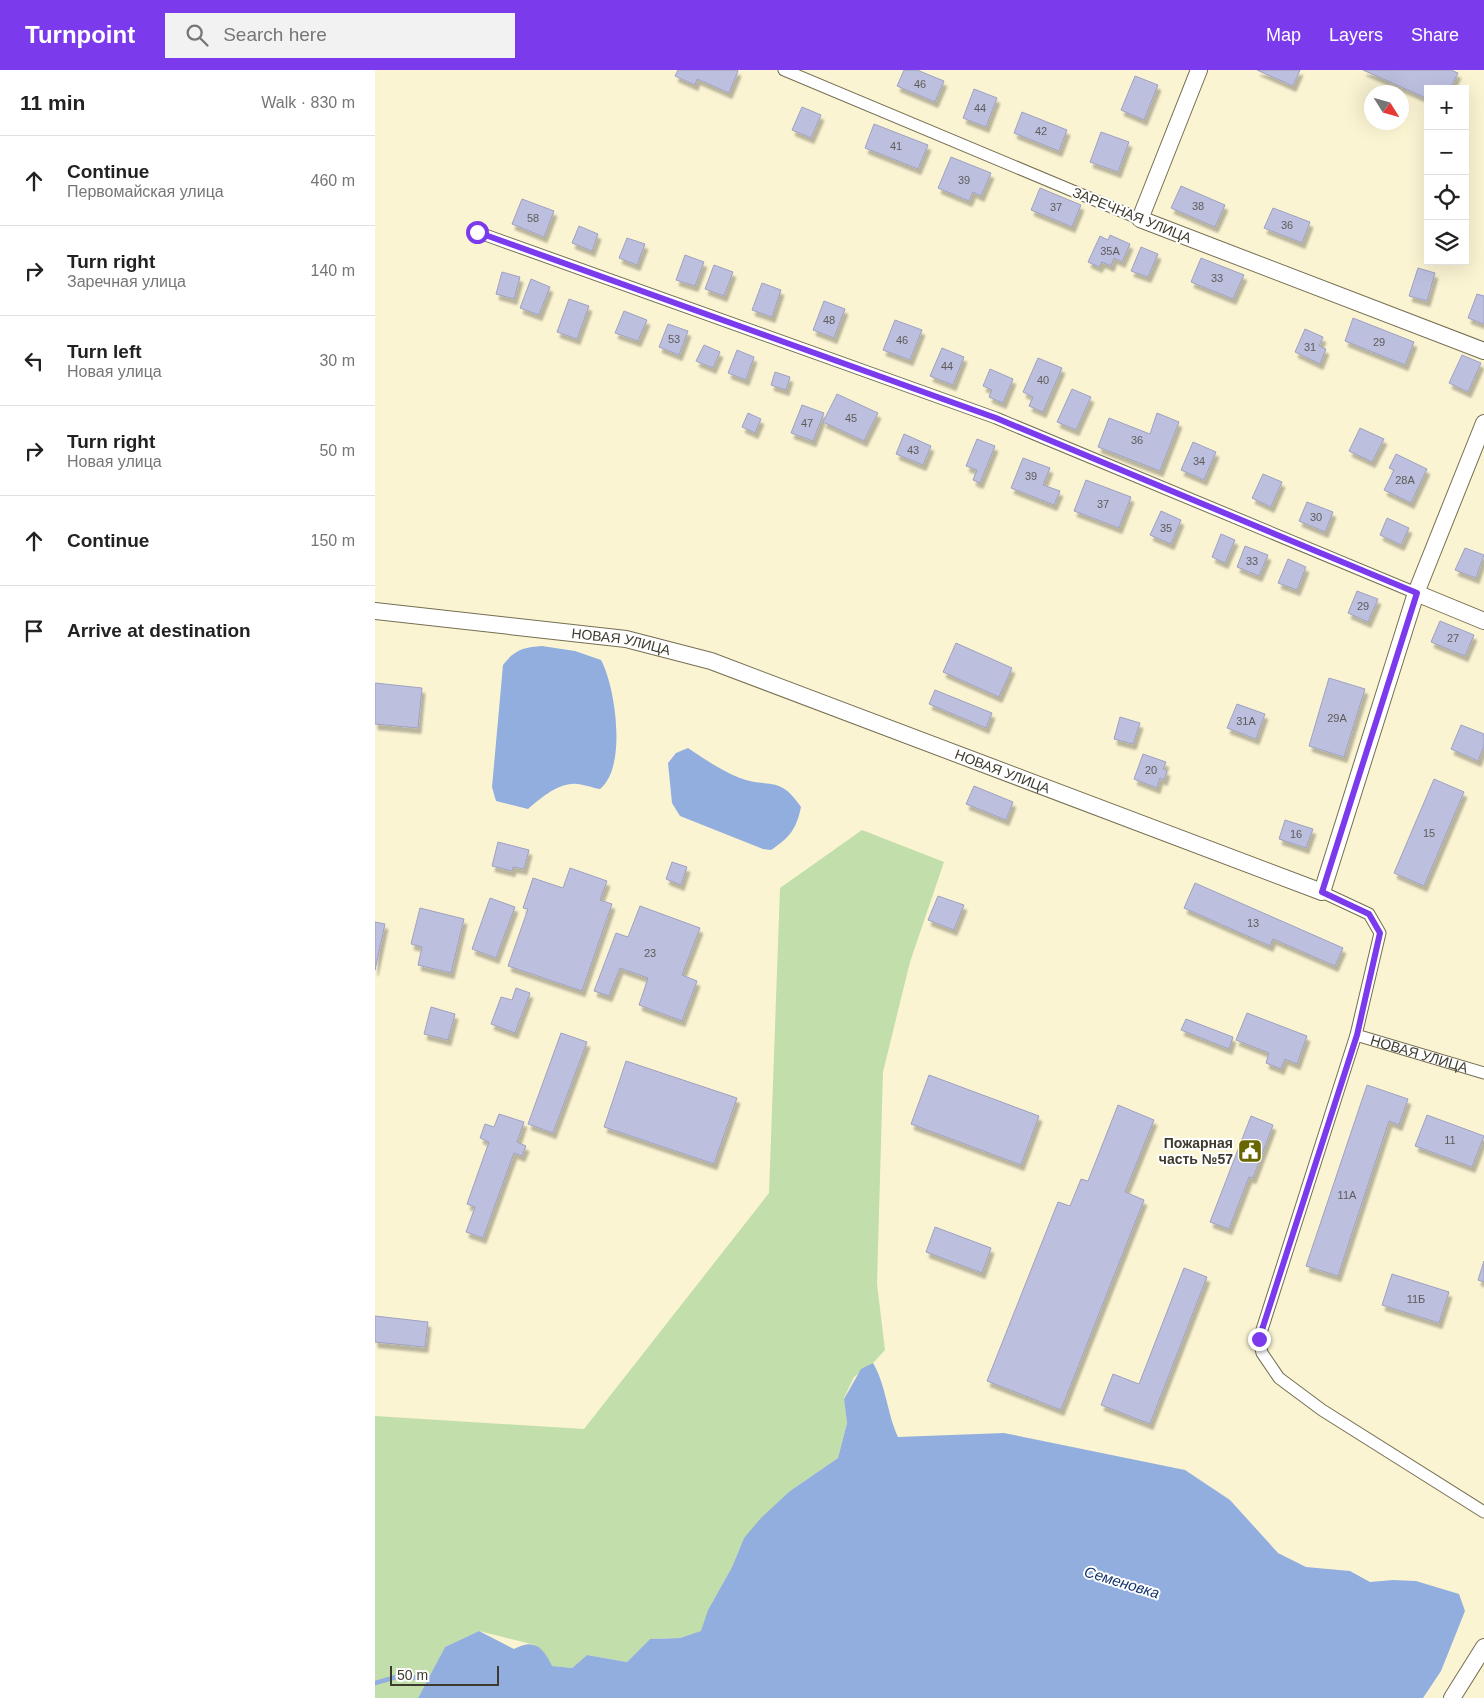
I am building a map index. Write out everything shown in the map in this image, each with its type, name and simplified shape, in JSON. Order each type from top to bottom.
[{"type":"street","name":"ЗАРЕЧНАЯ УЛИЦА","points":[[784,70],[1140,219],[1484,351]]},
{"type":"street","points":[[1140,219],[1199,70]]},
{"type":"street","points":[[477,232],[996,418],[1484,620]]},
{"type":"street","points":[[1322,892],[1417,593],[1484,424]]},
{"type":"street","name":"НОВАЯ УЛИЦА","points":[[375,612],[626,639],[711,661],[1322,892],[1369,914],[1380,933],[1357,1035],[1484,1073]]},
{"type":"street","points":[[1357,1035],[1259,1339],[1262,1353],[1279,1378],[1322,1410],[1484,1512]]},
{"type":"street","points":[[1452,1698],[1484,1647]]},
{"type":"green space","points":[[862,830],[944,862],[910,962],[883,1072],[877,1284],[885,1350],[873,1363],[854,1377],[844,1398],[847,1423],[838,1458],[790,1491],[744,1538],[732,1567],[708,1610],[702,1631],[680,1638],[650,1639],[627,1662],[587,1655],[572,1668],[551,1666],[535,1645],[479,1631],[445,1647],[418,1698],[375,1698],[375,1416],[584,1429],[769,1193],[780,888]]},
{"type":"water","points":[[542,646],[575,651],[601,660],[611,689],[616,727],[616,746],[614,764],[608,779],[600,789],[579,784],[566,785],[548,793],[528,809],[496,801],[492,787],[503,665],[520,650]]},
{"type":"water","points":[[688,748],[740,778],[773,784],[786,790],[801,807],[797,822],[788,837],[771,850],[763,849],[680,816],[672,803],[668,763],[676,753]]},
{"type":"water","points":[[873,1363],[881,1380],[898,1437],[1004,1433],[1185,1470],[1230,1500],[1278,1553],[1306,1567],[1350,1571],[1370,1582],[1416,1581],[1459,1594],[1465,1611],[1441,1671],[1423,1698],[418,1698],[445,1647],[479,1631],[514,1649],[527,1644],[537,1646],[545,1654],[552,1666],[572,1668],[587,1655],[627,1662],[650,1639],[680,1638],[701,1631],[708,1610],[732,1567],[744,1538],[761,1518],[790,1491],[838,1458],[847,1423],[844,1399],[861,1369]]},
{"type":"building","points":[[678,70],[738,71],[729,93],[697,79],[695,85],[675,76]]},
{"type":"building","points":[[904,70],[917,70],[944,81],[935,102],[897,86]]},
{"type":"building","points":[[1257,70],[1300,70],[1293,86]]},
{"type":"building","points":[[1363,70],[1451,70],[1458,73],[1452,85],[1424,85],[1424,97],[1409,91],[1409,85],[1397,85]]},
{"type":"building","points":[[1135,76],[1158,85],[1144,120],[1121,110]]},
{"type":"building","points":[[974,89],[997,98],[986,127],[963,118]]},
{"type":"building","points":[[802,107],[821,115],[811,138],[792,130]]},
{"type":"building","points":[[1022,112],[1067,130],[1059,151],[1014,133]]},
{"type":"building","points":[[874,124],[928,145],[918,169],[865,148]]},
{"type":"building","points":[[1101,132],[1129,142],[1118,172],[1090,162]]},
{"type":"building","points":[[951,157],[991,173],[981,196],[973,192],[969,201],[938,188]]},
{"type":"building","points":[[1181,186],[1225,205],[1215,227],[1171,208]]},
{"type":"building","points":[[1040,188],[1081,205],[1072,227],[1031,210]]},
{"type":"building","points":[[522,199],[554,211],[544,237],[512,224]]},
{"type":"building","points":[[1273,208],[1310,222],[1302,243],[1264,228]]},
{"type":"building","points":[[579,226],[598,234],[592,251],[572,243]]},
{"type":"building","points":[[1110,235],[1130,244],[1122,262],[1114,258],[1111,266],[1102,262],[1099,267],[1088,262],[1100,236],[1108,240]]},
{"type":"building","points":[[627,238],[645,244],[637,265],[619,258]]},
{"type":"building","points":[[1141,247],[1158,254],[1148,277],[1131,271]]},
{"type":"building","points":[[685,255],[704,262],[695,286],[676,280]]},
{"type":"building","points":[[1201,258],[1244,275],[1233,299],[1191,282]]},
{"type":"building","points":[[714,265],[733,272],[724,296],[705,289]]},
{"type":"building","points":[[1418,268],[1435,273],[1427,301],[1409,296]]},
{"type":"building","points":[[502,272],[520,277],[514,299],[496,294]]},
{"type":"building","points":[[531,279],[550,287],[539,315],[520,308]]},
{"type":"building","points":[[762,283],[781,290],[772,317],[752,310]]},
{"type":"building","points":[[1477,294],[1484,296],[1484,324],[1468,318]]},
{"type":"building","points":[[569,299],[589,306],[577,339],[557,332]]},
{"type":"building","points":[[824,301],[845,309],[834,338],[813,330]]},
{"type":"building","points":[[624,311],[647,320],[638,341],[615,333]]},
{"type":"building","points":[[1353,318],[1414,342],[1405,365],[1345,341]]},
{"type":"building","points":[[895,320],[922,330],[910,360],[883,350]]},
{"type":"building","points":[[668,324],[688,331],[679,355],[659,347]]},
{"type":"building","points":[[1305,329],[1323,337],[1319,346],[1326,349],[1320,364],[1295,352]]},
{"type":"building","points":[[704,345],[720,352],[713,368],[696,361]]},
{"type":"building","points":[[942,348],[964,357],[953,385],[930,376]]},
{"type":"building","points":[[737,350],[754,357],[746,380],[728,373]]},
{"type":"building","points":[[1462,355],[1481,363],[1468,392],[1449,383]]},
{"type":"building","points":[[1038,358],[1062,368],[1043,412],[1029,406],[1033,397],[1023,392]]},
{"type":"building","points":[[990,369],[1013,379],[1003,403],[989,397],[992,390],[983,386]]},
{"type":"building","points":[[775,372],[790,377],[786,390],[771,385]]},
{"type":"building","points":[[1072,389],[1091,397],[1076,430],[1057,422]]},
{"type":"building","points":[[837,394],[878,413],[864,441],[823,422]]},
{"type":"building","points":[[802,405],[824,413],[813,441],[791,433]]},
{"type":"building","points":[[748,413],[761,419],[755,433],[742,427]]},
{"type":"building","points":[[1157,413],[1179,422],[1160,471],[1098,447],[1109,418],[1150,434]]},
{"type":"building","points":[[1360,428],[1384,439],[1372,462],[1349,451]]},
{"type":"building","points":[[904,434],[931,446],[923,465],[896,454]]},
{"type":"building","points":[[977,439],[995,446],[980,483],[973,480],[977,470],[966,466]]},
{"type":"building","points":[[1193,442],[1216,452],[1204,480],[1181,470]]},
{"type":"building","points":[[1396,454],[1427,469],[1411,503],[1384,490],[1394,470],[1389,468]]},
{"type":"building","points":[[1023,458],[1050,468],[1043,485],[1060,491],[1054,505],[1011,488]]},
{"type":"building","points":[[1263,474],[1282,482],[1271,507],[1252,498]]},
{"type":"building","points":[[1086,480],[1131,497],[1119,528],[1074,511]]},
{"type":"building","points":[[1307,502],[1333,512],[1325,532],[1299,521]]},
{"type":"building","points":[[1161,511],[1181,520],[1171,544],[1150,535]]},
{"type":"building","points":[[1387,518],[1409,528],[1401,545],[1380,535]]},
{"type":"building","points":[[1221,534],[1235,540],[1225,563],[1212,557]]},
{"type":"building","points":[[1245,546],[1268,555],[1259,576],[1237,567]]},
{"type":"building","points":[[1465,548],[1484,555],[1476,578],[1455,570]]},
{"type":"building","points":[[1288,559],[1306,567],[1297,590],[1278,583]]},
{"type":"building","points":[[1357,591],[1378,599],[1368,622],[1348,613]]},
{"type":"building","points":[[1440,621],[1474,635],[1465,656],[1431,642]]},
{"type":"building","points":[[956,643],[1012,668],[999,697],[943,672]]},
{"type":"building","points":[[1329,678],[1365,689],[1344,757],[1309,746]]},
{"type":"building","points":[[375,683],[422,688],[418,728],[375,724]]},
{"type":"building","points":[[935,690],[992,713],[986,728],[929,704]]},
{"type":"building","points":[[1237,704],[1265,714],[1256,739],[1227,728]]},
{"type":"building","points":[[1120,717],[1140,723],[1133,744],[1114,739]]},
{"type":"building","points":[[1461,725],[1484,734],[1484,746],[1478,761],[1451,749]]},
{"type":"building","points":[[1143,754],[1166,762],[1163,769],[1167,771],[1164,780],[1160,778],[1157,788],[1134,779]]},
{"type":"building","points":[[1434,779],[1464,792],[1424,886],[1394,873]]},
{"type":"building","points":[[974,786],[1013,802],[1006,820],[966,804]]},
{"type":"building","points":[[1285,820],[1313,829],[1306,848],[1279,839]]},
{"type":"building","points":[[498,842],[529,850],[524,869],[513,867],[512,871],[492,866]]},
{"type":"building","points":[[672,862],[687,867],[681,885],[666,879]]},
{"type":"building","points":[[570,868],[607,881],[600,900],[612,904],[582,991],[508,966],[528,909],[523,908],[533,878],[563,888]]},
{"type":"building","points":[[1195,883],[1343,948],[1335,966],[1273,939],[1270,946],[1184,908]]},
{"type":"building","points":[[938,896],[964,905],[954,930],[928,920]]},
{"type":"building","points":[[490,898],[515,907],[496,958],[472,949]]},
{"type":"building","points":[[640,906],[700,928],[682,975],[697,981],[682,1021],[639,1005],[648,978],[620,968],[609,996],[594,991],[616,933],[628,937]]},
{"type":"building","points":[[420,908],[464,919],[451,973],[418,965],[422,947],[411,944]]},
{"type":"building","points":[[375,922],[385,924],[375,970]]},
{"type":"building","points":[[516,988],[530,993],[515,1033],[491,1024],[501,997],[512,1000]]},
{"type":"building","points":[[431,1007],[455,1014],[448,1040],[424,1034]]},
{"type":"building","points":[[1247,1013],[1307,1036],[1297,1064],[1285,1059],[1281,1069],[1266,1063],[1269,1053],[1236,1040]]},
{"type":"building","points":[[1186,1019],[1233,1037],[1229,1049],[1181,1030]]},
{"type":"building","points":[[561,1033],[587,1042],[553,1133],[528,1124]]},
{"type":"building","points":[[626,1061],[737,1098],[714,1164],[604,1127]]},
{"type":"building","points":[[929,1075],[1039,1116],[1021,1165],[911,1124]]},
{"type":"building","points":[[1367,1085],[1408,1099],[1399,1125],[1389,1121],[1338,1276],[1306,1266]]},
{"type":"building","points":[[1118,1105],[1154,1120],[1125,1192],[1144,1200],[1061,1410],[987,1381],[1058,1202],[1070,1206],[1081,1179],[1088,1181]]},
{"type":"building","points":[[499,1114],[524,1122],[517,1142],[526,1146],[522,1156],[514,1153],[483,1238],[466,1232],[475,1207],[467,1204],[489,1142],[480,1138],[485,1124],[494,1127]]},
{"type":"building","points":[[1427,1115],[1484,1136],[1472,1167],[1415,1146]]},
{"type":"building","name":"Пожарная часть №57","points":[[1251,1116],[1273,1125],[1253,1178],[1249,1177],[1229,1229],[1210,1222]]},
{"type":"building","points":[[935,1227],[991,1248],[982,1273],[926,1252]]},
{"type":"building","points":[[1484,1261],[1484,1282],[1478,1280]]},
{"type":"building","points":[[1184,1268],[1207,1277],[1150,1424],[1101,1405],[1113,1374],[1139,1384]]},
{"type":"building","points":[[1392,1274],[1449,1292],[1439,1323],[1382,1305]]},
{"type":"building","points":[[375,1316],[428,1322],[425,1347],[375,1342]]},
{"type":"waterway","name":"Семеновка","points":[[375,1683],[396,1677],[429,1678],[432,1681]]},
{"type":"place","name":"Пожарная часть №57","points":[[1250,1151]]},
{"type":"route","points":[[477,232],[996,418],[1417,593],[1322,892],[1369,914],[1380,933],[1357,1035],[1259,1339]]}]
